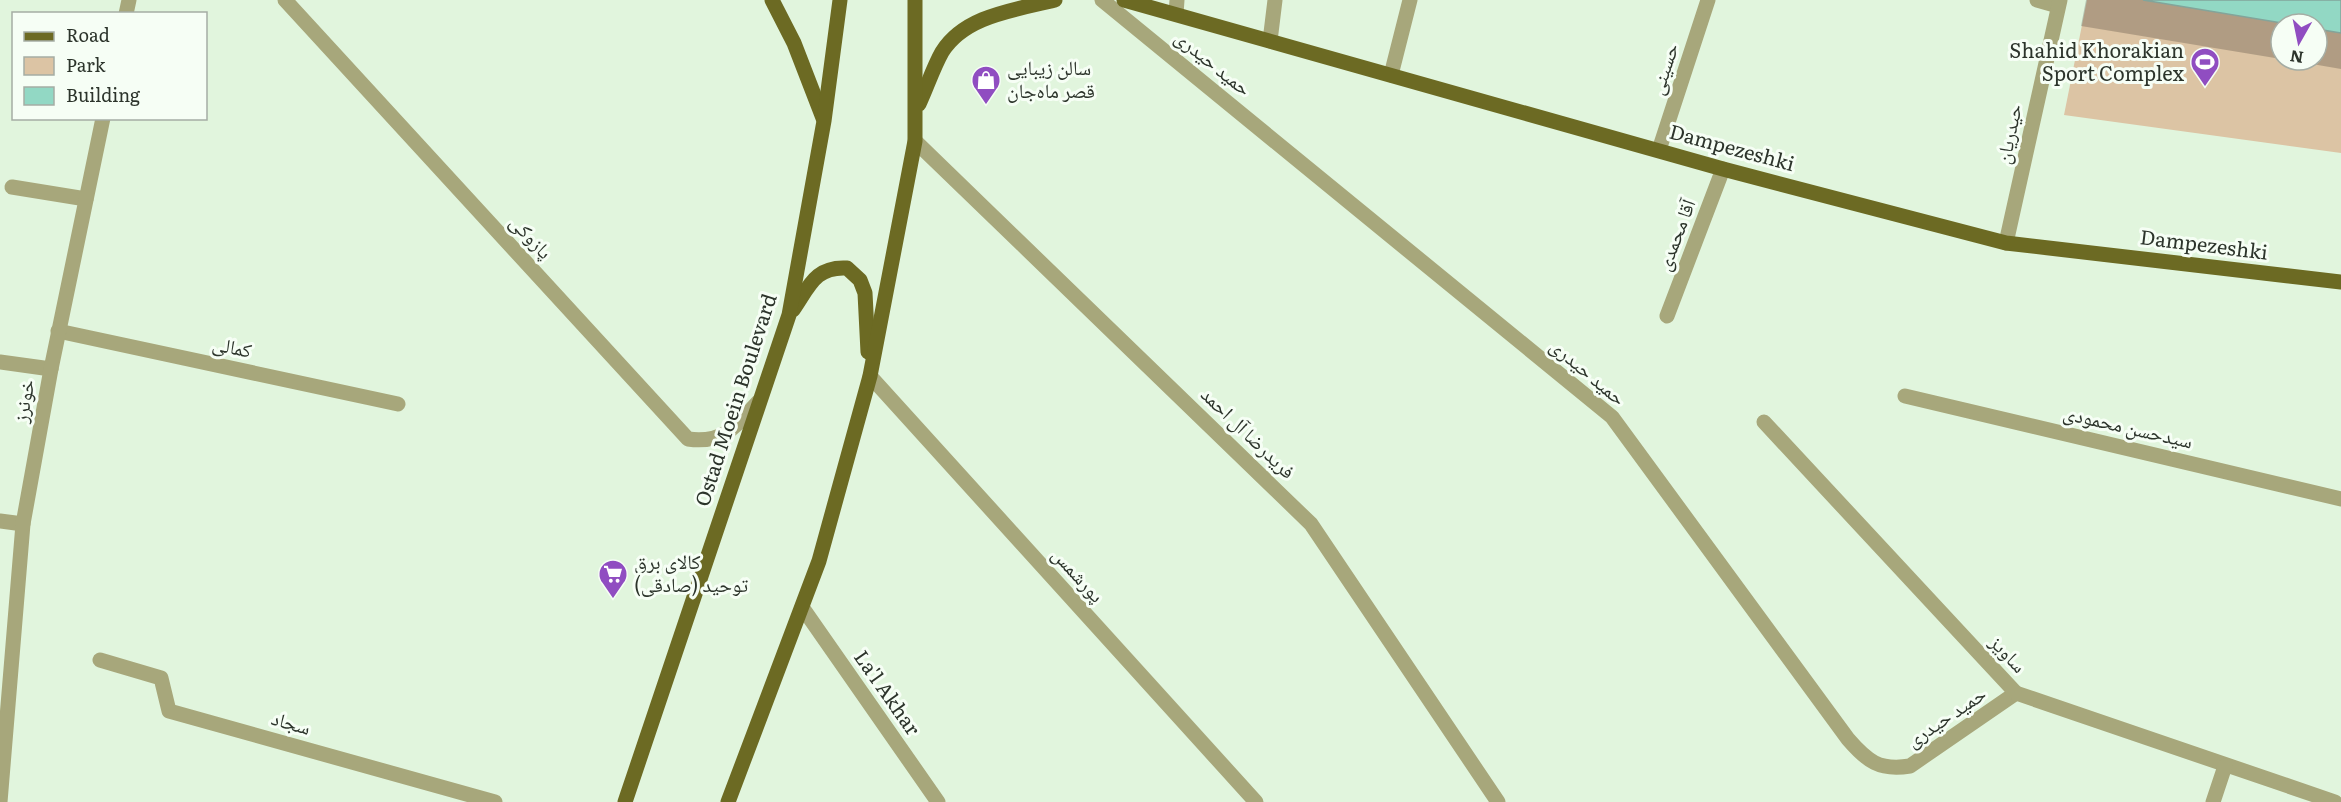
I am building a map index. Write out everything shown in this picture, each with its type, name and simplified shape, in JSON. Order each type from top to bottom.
[{"type":"main road","points":[[772,0],[794,43],[824,121]]},
{"type":"main road","name":"Ostad Moein Boulevard","points":[[625,802],[789,315],[824,121],[840,0]]},
{"type":"main road","points":[[728,802],[802,607],[834,509],[870,376],[915,141],[917,110],[915,0]]},
{"type":"main road","points":[[917,110],[942,52],[954,38],[969,27],[990,17],[1055,0]]},
{"type":"main road","name":"Dampezeshki","points":[[1124,0],[1176,7],[1270,41],[1724,169],[2006,243],[2341,282]]},
{"type":"main road","points":[[789,315],[819,273],[826,269],[847,268],[860,280],[865,293],[870,376]]},
{"type":"street","name":"پازوکی","points":[[285,0],[688,439],[706,441],[723,435],[735,427],[758,402]]},
{"type":"street","name":"حمید حیدری","points":[[1102,0],[1612,417],[1862,756],[1877,765],[1894,769],[1910,766],[2016,693]]},
{"type":"street","points":[[1270,41],[1275,0]]},
{"type":"street","points":[[1391,75],[1410,0]]},
{"type":"street","name":"حسینی","points":[[1659,150],[1708,0]]},
{"type":"street","points":[[2037,0],[2059,3]]},
{"type":"street","name":"حیدریان","points":[[2006,243],[2059,3]]},
{"type":"street","name":"خونرز","points":[[0,802],[24,524],[58,331],[102,120]]},
{"type":"street","name":"فریدرضا آل احمد","points":[[915,141],[1311,524],[1498,802]]},
{"type":"street","name":"آقا محمدی","points":[[1667,316],[1724,169]]},
{"type":"street","points":[[12,187],[86,199]]},
{"type":"street","name":"کمالی","points":[[58,331],[398,404]]},
{"type":"street","points":[[0,362],[51,369]]},
{"type":"street","name":"پورشمس","points":[[870,376],[1256,802]]},
{"type":"street","name":"سیدحسن محمودی","points":[[1905,396],[2341,498]]},
{"type":"street","name":"ساویز","points":[[1764,422],[2016,693],[2335,802]]},
{"type":"street","points":[[0,521],[24,524]]},
{"type":"street","name":"La'l Akhar","points":[[802,607],[938,802]]},
{"type":"street","name":"سجاد","points":[[100,660],[160,678],[169,711],[495,802]]},
{"type":"street","points":[[2213,802],[2225,766]]},
{"type":"green space","name":"Shahid Khorakian Sport Complex","points":[[2087,0],[2341,0],[2341,153],[2064,115]]},
{"type":"building","points":[[2143,0],[2341,0],[2341,33],[2329,31],[2329,12],[2269,12],[2269,21]]},
{"type":"place","name":"Shahid Khorakian Sport Complex","points":[[2205,88]]},
{"type":"place","name":"سالن زیبایی قصر ماه‌جان","points":[[986,106]]},
{"type":"place","name":"کالای برق توحید (صادقی)","points":[[613,600]]}]
